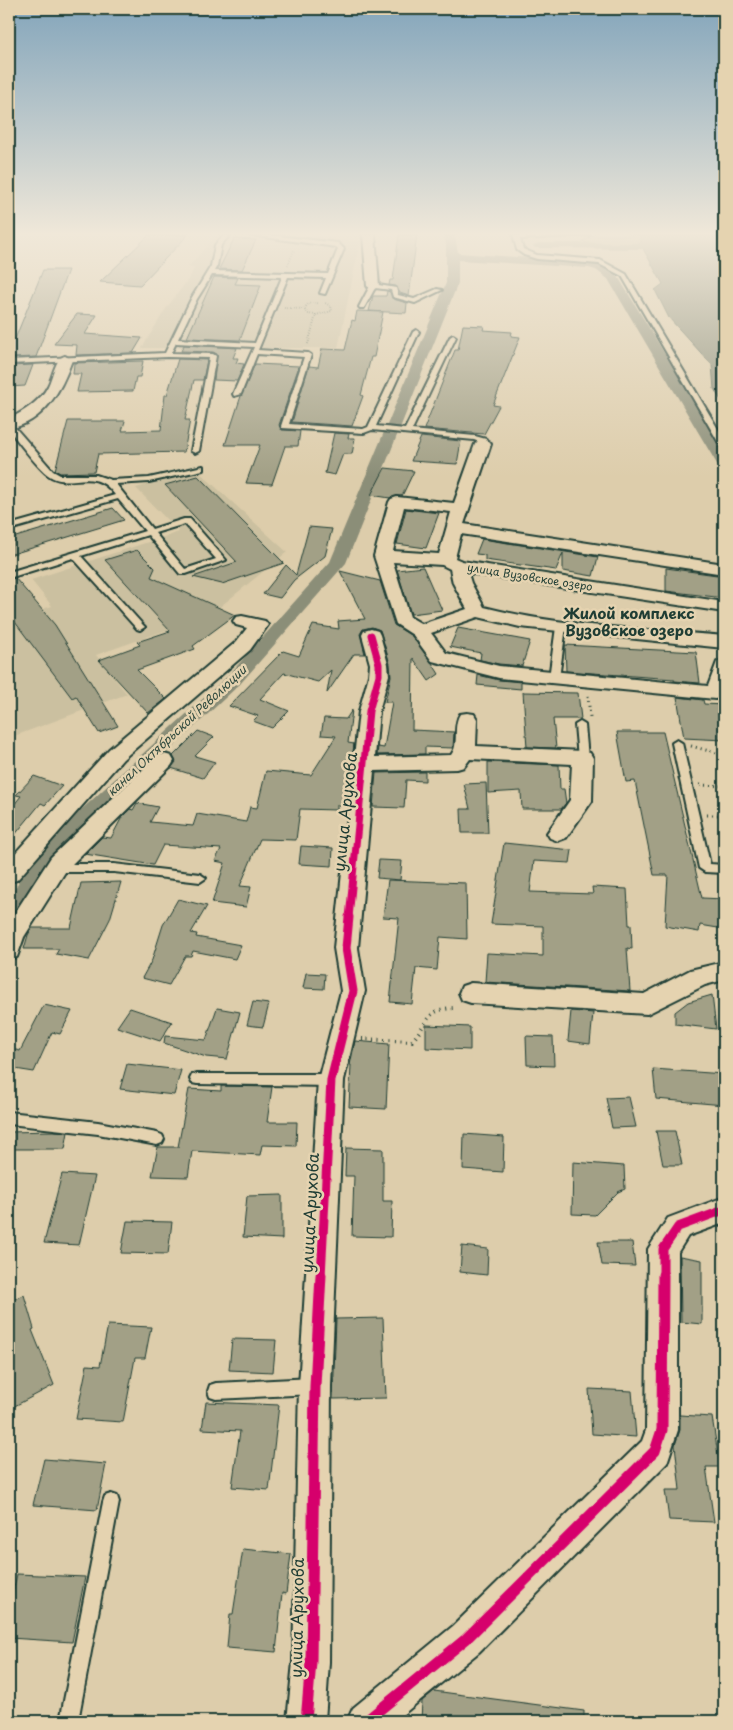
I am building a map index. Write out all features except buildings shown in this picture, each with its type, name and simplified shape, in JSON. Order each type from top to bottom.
[{"type":"street","points":[[9,426],[48,398],[55,389],[65,360]]},
{"type":"street","points":[[477,611],[452,563],[460,508],[483,444]]},
{"type":"street","points":[[460,508],[397,502],[384,556],[402,620],[420,631],[439,657],[499,672],[719,693],[724,666]]},
{"type":"street","points":[[456,528],[724,569]]},
{"type":"street","name":"улица Вузовское озеро","points":[[384,556],[452,563],[724,607]]},
{"type":"street","points":[[646,595],[649,559]]},
{"type":"street","points":[[420,631],[477,611],[520,622],[724,642]]},
{"type":"street","points":[[9,874],[116,754],[243,646],[259,625],[242,620]]},
{"type":"street","name":"улица Арухова","points":[[306,1721],[311,1662],[315,1386],[330,1080],[353,991],[346,948],[369,711],[380,674],[371,635]]},
{"type":"street","points":[[364,764],[457,762],[465,752],[467,719]]},
{"type":"street","points":[[465,752],[583,758],[581,800],[558,833]]},
{"type":"street","points":[[9,950],[12,936],[56,868],[79,843],[164,762]]},
{"type":"street","points":[[471,993],[647,1004],[699,977],[724,971]]},
{"type":"street","points":[[366,1721],[466,1639],[655,1451],[662,1430],[663,1250],[678,1227],[724,1210]]},
{"type":"lane","points":[[167,355],[186,316]]},
{"type":"lane","points":[[237,394],[269,316]]},
{"type":"lane","points":[[648,316],[724,444]]},
{"type":"lane","points":[[371,428],[416,332]]},
{"type":"lane","points":[[408,431],[453,337]]},
{"type":"lane","points":[[174,341],[258,345]]},
{"type":"lane","points":[[254,352],[308,355],[285,426],[364,431],[371,428],[408,431],[475,438],[480,439],[483,444]]},
{"type":"lane","points":[[9,362],[210,355],[214,358],[195,451]]},
{"type":"lane","points":[[9,426],[53,476],[100,477],[110,482],[149,480],[200,468]]},
{"type":"lane","points":[[9,575],[151,533],[187,521],[222,560],[183,572],[151,533],[119,496],[110,482]]},
{"type":"lane","points":[[9,528],[119,496]]},
{"type":"lane","points":[[75,555],[140,627]]},
{"type":"lane","points":[[554,678],[561,627]]},
{"type":"lane","points":[[580,725],[583,758]]},
{"type":"lane","points":[[677,743],[705,868],[724,869]]},
{"type":"lane","points":[[56,868],[114,868],[200,878]]},
{"type":"lane","points":[[196,1079],[330,1080]]},
{"type":"lane","points":[[9,1118],[98,1128],[157,1138]]},
{"type":"lane","points":[[216,1391],[315,1386]]},
{"type":"lane","points":[[68,1721],[111,1502]]},
{"type":"path","points":[[305,354],[316,316]]},
{"type":"path","points":[[580,725],[590,717],[586,681]]},
{"type":"path","points":[[677,743],[724,755]]},
{"type":"path","points":[[686,785],[724,786]]},
{"type":"path","points":[[341,1038],[412,1041],[417,1037],[430,1014],[435,1010],[460,1007],[471,993]]},
{"type":"shaded area","points":[[162,316],[345,316],[338,348],[142,348]]},
{"type":"shaded area","points":[[668,316],[724,316],[724,405],[714,389],[712,365]]},
{"type":"shaded area","points":[[197,470],[287,552],[210,615],[96,655],[127,694],[9,738],[9,620],[52,606],[31,580],[179,532],[136,488]]},
{"type":"waterway","name":"канал Октябрьской Революции","points":[[9,918],[43,856],[234,680],[338,563],[439,316]]},
{"type":"waterway","points":[[636,316],[724,464]]},
{"type":"cycle path","points":[[306,1721],[311,1662],[315,1386],[331,1080],[353,991],[346,948],[369,711],[379,675],[379,664],[371,635]]},
{"type":"cycle path","points":[[366,1721],[466,1639],[655,1451],[662,1430],[663,1249],[678,1227],[724,1210]]},
{"type":"district","name":"Жилой комплекс Вузовское озеро","points":[[629,622]]}]
